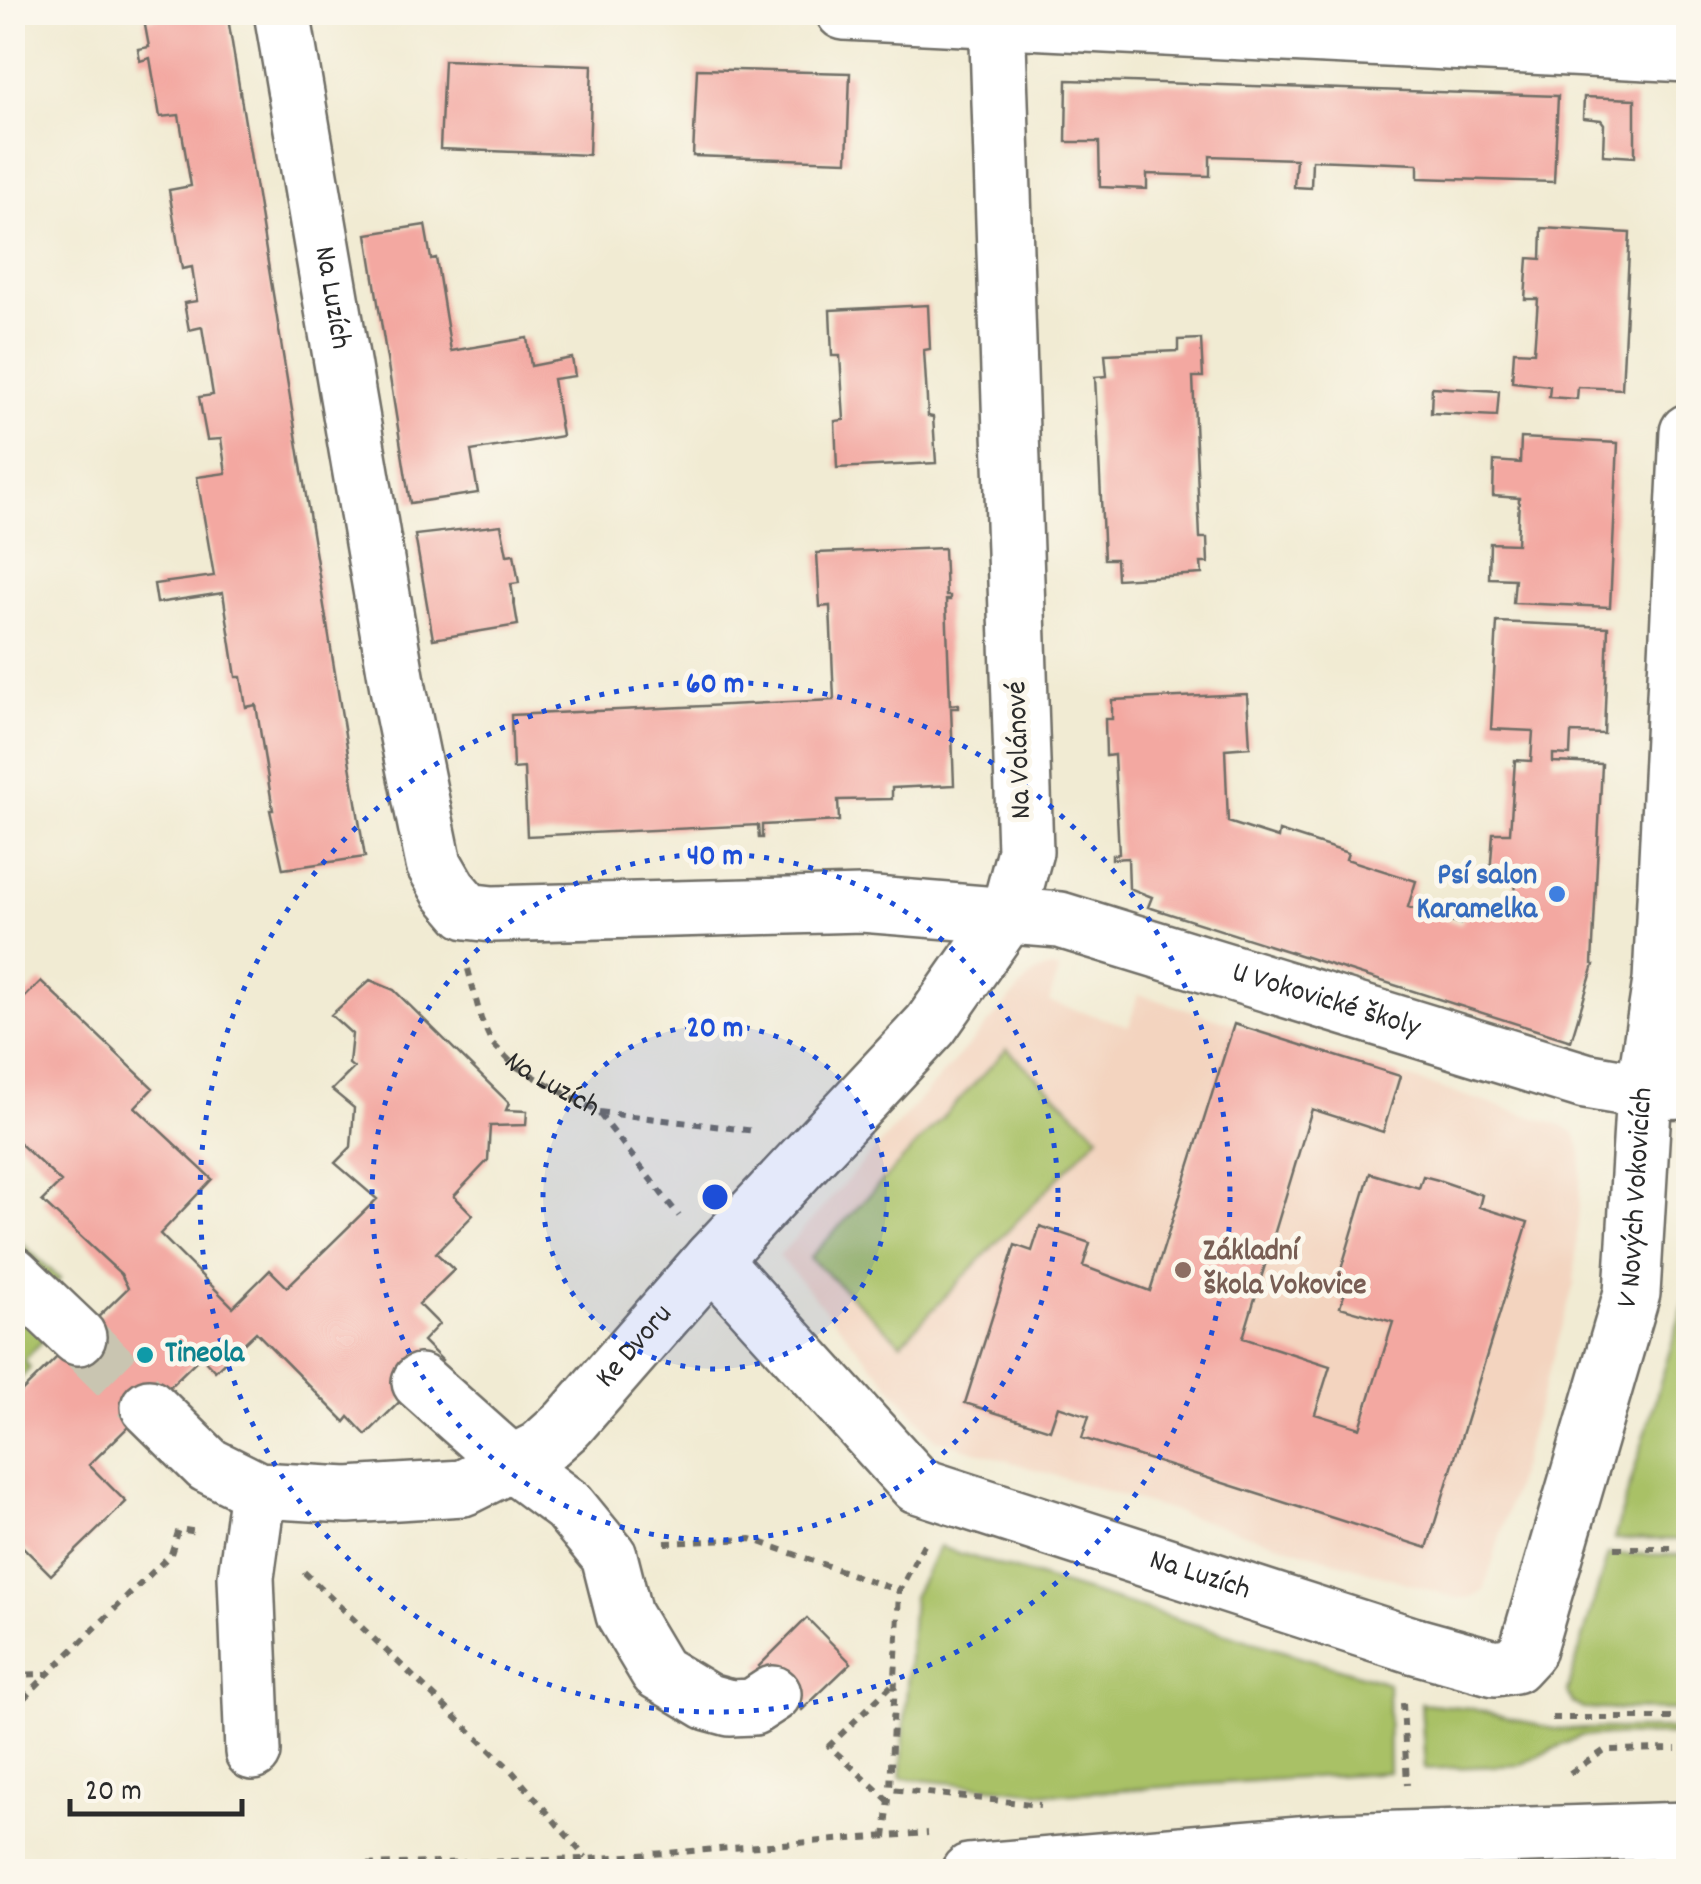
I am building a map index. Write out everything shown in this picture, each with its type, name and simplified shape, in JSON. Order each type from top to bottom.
[{"type":"street","name":"Na Luzích","points":[[282,12],[398,688],[434,864],[448,890]]},
{"type":"street","points":[[844,12],[997,15],[1688,54]]},
{"type":"street","name":"Na Volánové","points":[[997,15],[1024,850],[1008,915]]},
{"type":"street","name":"V Nových Vokovicích","points":[[1527,1650],[1632,1293],[1666,1090],[1661,981],[1688,432]]},
{"type":"street","points":[[448,890],[467,911],[492,914],[862,904],[1008,915]]},
{"type":"street","name":"U Vokovické školy","points":[[1008,915],[1060,920],[1585,1081],[1666,1090]]},
{"type":"street","name":"Ke Dvoru","points":[[149,1407],[254,1515],[348,1495],[463,1488],[540,1449],[568,1424],[712,1258],[931,1025],[1008,915]]},
{"type":"street","name":"Na Luzích","points":[[712,1258],[917,1485],[1412,1646],[1494,1668],[1514,1665],[1527,1650]]},
{"type":"street","points":[[12,1274],[78,1338]]},
{"type":"street","points":[[420,1382],[512,1464],[568,1506],[609,1556],[624,1615],[658,1672],[708,1702],[730,1708],[753,1708],[772,1694]]},
{"type":"street","points":[[252,1752],[246,1577],[254,1515]]},
{"type":"street","points":[[957,1851],[1688,1830]]},
{"type":"path","name":"Na Luzích","points":[[448,890],[481,1019],[492,1044],[515,1066],[598,1112],[712,1258]]},
{"type":"path","points":[[598,1112],[824,1139]]},
{"type":"path","points":[[12,1710],[171,1554],[179,1529],[254,1515],[277,1546],[511,1770],[587,1859]]},
{"type":"path","points":[[651,1543],[751,1539],[899,1592]]},
{"type":"path","points":[[885,1838],[899,1592],[924,1543]]},
{"type":"path","points":[[1599,1548],[1688,1548]]},
{"type":"path","points":[[12,1675],[48,1674]]},
{"type":"path","points":[[889,1801],[829,1746],[895,1682]]},
{"type":"path","points":[[1552,1718],[1688,1718]]},
{"type":"path","points":[[1403,1719],[1406,1772]]},
{"type":"path","points":[[1570,1772],[1604,1750],[1676,1748]]},
{"type":"path","points":[[1388,1788],[1407,1786]]},
{"type":"path","points":[[890,1789],[1044,1806]]},
{"type":"path","points":[[95,1872],[587,1859],[885,1838],[957,1851]]},
{"type":"shaded area","name":"Základní škola Vokovice","points":[[1049,968],[1059,969],[1049,1002],[1129,1026],[1138,994],[1575,1133],[1582,1152],[1574,1284],[1484,1591],[1471,1598],[1456,1598],[936,1439],[779,1256],[1032,975]]},
{"type":"green space","points":[[1007,1049],[1099,1135],[901,1343],[810,1258]]},
{"type":"green space","points":[[12,1234],[60,1279],[54,1286],[76,1306],[24,1360],[30,1368],[13,1386]]},
{"type":"green space","points":[[1688,1289],[1688,1540],[1614,1539]]},
{"type":"green space","points":[[939,1547],[1388,1683],[1389,1772],[1060,1794],[901,1778],[913,1597]]},
{"type":"green space","points":[[1608,1554],[1688,1555],[1688,1710],[1583,1709],[1573,1703],[1567,1692]]},
{"type":"green space","points":[[1421,1703],[1469,1708],[1555,1729],[1688,1729],[1688,1764],[1676,1763],[1675,1735],[1581,1736],[1520,1765],[1425,1769]]},
{"type":"building","points":[[191,12],[227,12],[365,857],[283,869],[270,810],[256,705],[246,707],[241,677],[236,677],[223,593],[157,603],[154,584],[214,576],[197,477],[226,473],[221,439],[207,440],[199,397],[213,395],[202,327],[189,330],[184,303],[197,301],[192,267],[182,269],[169,190],[191,186],[179,115],[160,117],[150,58],[140,61],[138,49],[149,47],[144,20]]},
{"type":"building","points":[[444,60],[592,65],[589,155],[440,149]]},
{"type":"building","points":[[697,69],[850,73],[847,161],[693,156]]},
{"type":"building","points":[[1067,80],[1558,96],[1554,182],[1418,178],[1418,164],[1312,160],[1311,188],[1294,187],[1296,159],[1210,156],[1210,176],[1147,174],[1147,189],[1100,187],[1099,142],[1066,142]]},
{"type":"building","points":[[1584,97],[1635,99],[1635,157],[1603,155],[1604,124],[1601,120],[1583,118]]},
{"type":"building","points":[[425,225],[431,259],[436,258],[451,351],[527,338],[531,366],[572,358],[575,376],[553,379],[562,436],[471,451],[478,493],[410,503],[367,234]]},
{"type":"building","points":[[1542,228],[1630,233],[1622,389],[1578,387],[1577,399],[1549,397],[1550,386],[1512,382],[1514,351],[1534,352],[1538,299],[1525,299],[1528,258],[1541,259]]},
{"type":"building","points":[[928,305],[930,349],[924,350],[936,463],[837,468],[835,421],[844,420],[840,356],[832,356],[830,310]]},
{"type":"building","points":[[1201,339],[1203,377],[1193,377],[1200,538],[1207,538],[1208,563],[1201,563],[1202,574],[1117,579],[1116,559],[1104,559],[1095,377],[1107,376],[1105,354],[1178,351],[1178,340]]},
{"type":"building","points":[[1432,387],[1499,391],[1497,416],[1431,413]]},
{"type":"building","points":[[1521,438],[1618,443],[1610,607],[1513,603],[1515,579],[1489,578],[1490,543],[1517,544],[1519,498],[1493,496],[1494,461],[1520,463]]},
{"type":"building","points":[[501,525],[507,555],[514,554],[519,583],[511,584],[518,625],[433,639],[415,535]]},
{"type":"building","points":[[944,548],[946,596],[950,596],[946,600],[950,705],[958,704],[958,708],[951,708],[954,785],[892,788],[892,799],[838,800],[839,821],[762,825],[762,838],[758,825],[527,836],[524,768],[513,769],[511,715],[834,700],[830,606],[820,607],[817,553]]},
{"type":"building","points":[[1497,622],[1608,627],[1604,734],[1571,733],[1570,755],[1553,754],[1553,762],[1602,764],[1594,965],[1571,1041],[1148,907],[1152,897],[1129,888],[1128,858],[1112,859],[1112,855],[1119,854],[1114,755],[1106,756],[1105,719],[1112,719],[1112,700],[1247,694],[1250,747],[1225,749],[1228,822],[1278,838],[1279,831],[1348,853],[1346,859],[1416,881],[1408,907],[1460,924],[1473,903],[1514,917],[1516,878],[1490,876],[1493,833],[1510,833],[1515,760],[1531,761],[1533,731],[1491,729]]},
{"type":"building","points":[[370,980],[394,990],[509,1103],[506,1110],[527,1111],[526,1125],[490,1126],[488,1160],[454,1196],[473,1215],[436,1253],[454,1270],[419,1304],[439,1324],[423,1341],[442,1360],[366,1435],[349,1417],[345,1422],[256,1332],[215,1371],[201,1356],[89,1465],[126,1502],[51,1575],[18,1542],[12,1548],[12,1401],[128,1288],[121,1274],[42,1201],[61,1182],[12,1136],[12,988],[24,998],[41,981],[153,1088],[135,1107],[212,1179],[160,1234],[233,1307],[270,1270],[287,1287],[377,1199],[335,1163],[351,1147],[354,1108],[332,1090],[354,1068],[349,1064],[352,1034],[331,1015]]},
{"type":"building","points":[[1234,1024],[1400,1076],[1383,1132],[1312,1109],[1243,1338],[1330,1366],[1315,1414],[1360,1428],[1393,1322],[1340,1307],[1349,1280],[1339,1276],[1370,1173],[1419,1188],[1423,1176],[1438,1180],[1482,1195],[1479,1207],[1528,1222],[1427,1548],[1082,1438],[1089,1416],[1058,1406],[1050,1430],[965,1403],[1015,1245],[1032,1251],[1040,1226],[1090,1243],[1083,1266],[1150,1291]]},
{"type":"building","points":[[807,1618],[851,1663],[802,1710],[759,1666]]},
{"type":"tunnel","points":[[78,1337],[149,1407]]},
{"type":"place","name":"Psí salon Karamelka","points":[[1557,894]]},
{"type":"place","name":"Základní škola Vokovice","points":[[1183,1270]]},
{"type":"place","name":"Tineola","points":[[145,1355]]}]
